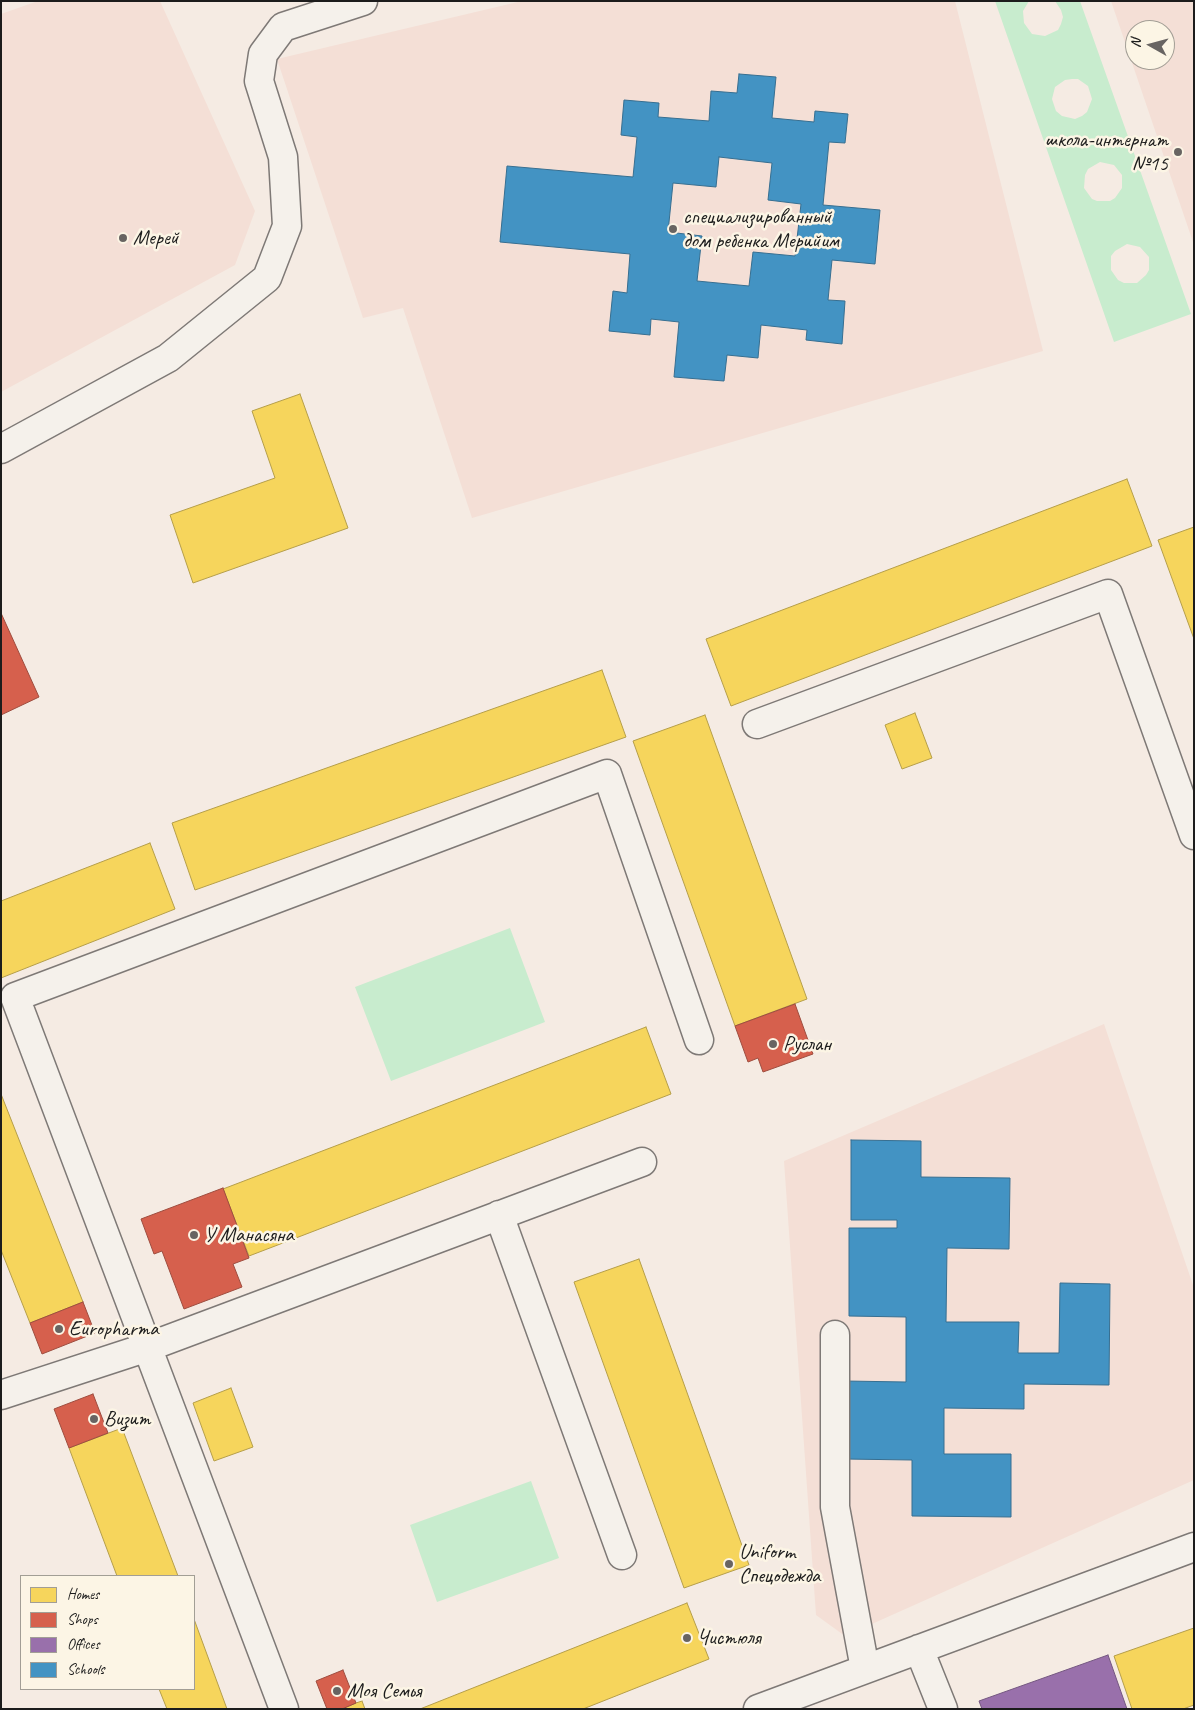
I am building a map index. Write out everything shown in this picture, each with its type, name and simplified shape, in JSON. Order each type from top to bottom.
[{"type":"street","points":[[1,449],[168,358],[268,278],[287,226],[284,157],[259,81],[263,54],[283,26],[357,2]]},
{"type":"street","points":[[756,724],[1108,594],[1194,835]]},
{"type":"street","points":[[284,1709],[15,997],[607,774],[698,1040]]},
{"type":"street","points":[[1,1395],[148,1348],[642,1162]]},
{"type":"street","points":[[499,1215],[622,1555]]},
{"type":"street","points":[[835,1335],[835,1507],[865,1669]]},
{"type":"street","points":[[758,1709],[1194,1547]]},
{"type":"street","points":[[920,1649],[943,1709]]},
{"type":"shaded area","name":"Мерей","points":[[38,1],[160,1],[255,211],[235,265],[1,392],[1,14]]},
{"type":"shaded area","name":"специализированный дом ребенка Мерийим","points":[[522,1],[955,1],[1043,351],[472,518],[403,308],[363,318],[277,59]]},
{"type":"shaded area","name":"школа-интернат №15","points":[[1111,1],[1194,1],[1194,245],[1134,70],[1175,70],[1175,20],[1125,20],[1125,42]]},
{"type":"shaded area","points":[[1104,1024],[1194,1288],[1194,1480],[845,1636],[816,1615],[784,1161]]},
{"type":"green space","points":[[995,1],[1029,1],[1023,11],[1024,23],[1032,34],[1045,36],[1058,30],[1063,17],[1055,1],[1080,1],[1191,314],[1114,342]],"holes":[[[1078,79],[1088,86],[1092,99],[1087,112],[1075,119],[1062,116],[1056,111],[1052,99],[1055,87],[1065,80]],[[1100,162],[1114,165],[1122,175],[1122,188],[1115,198],[1110,201],[1092,199],[1084,188],[1085,175],[1088,169]],[[1127,244],[1140,247],[1149,257],[1149,270],[1146,275],[1137,283],[1124,283],[1118,280],[1111,270],[1111,256],[1115,251]]]},
{"type":"green space","points":[[510,928],[545,1022],[391,1081],[355,987]]},
{"type":"green space","points":[[531,1481],[559,1558],[437,1602],[410,1525]]},
{"type":"building: Homes","points":[[300,394],[348,528],[193,583],[170,515],[275,478],[252,411]]},
{"type":"building: Homes","points":[[1127,479],[1152,546],[731,706],[706,639]]},
{"type":"building: Homes","points":[[1194,527],[1194,639],[1158,540]]},
{"type":"building: Homes","points":[[602,670],[626,737],[195,890],[172,823]]},
{"type":"building: Homes","points":[[915,713],[932,758],[902,769],[885,725]]},
{"type":"building: Homes","points":[[705,715],[807,999],[735,1026],[633,741]]},
{"type":"building: Homes","points":[[150,843],[175,909],[1,978],[1,901]]},
{"type":"building: Homes","points":[[646,1027],[671,1094],[249,1256],[223,1189]]},
{"type":"building: Homes","points":[[1,1094],[83,1302],[30,1323],[1,1250]]},
{"type":"building: Homes","points":[[639,1259],[749,1565],[684,1588],[574,1282]]},
{"type":"building: Homes","points":[[231,1388],[253,1447],[214,1461],[193,1403]]},
{"type":"building: Homes","points":[[122,1428],[178,1575],[117,1575],[69,1448]]},
{"type":"building: Homes","points":[[687,1603],[709,1659],[583,1709],[420,1709]]},
{"type":"building: Homes","points":[[195,1622],[227,1709],[167,1709],[159,1690],[195,1690]]},
{"type":"building: Homes","points":[[1194,1628],[1194,1705],[1183,1709],[1132,1709],[1114,1656]]},
{"type":"building: Homes","points":[[362,1701],[365,1709],[342,1709],[356,1703]]},
{"type":"building: Shops","points":[[1,613],[39,697],[1,715]]},
{"type":"building: Shops","points":[[795,1004],[813,1054],[763,1072],[758,1058],[748,1062],[735,1026]]},
{"type":"building: Shops","name":"У Манасяна","points":[[223,1188],[249,1258],[233,1264],[242,1287],[184,1309],[162,1251],[154,1254],[141,1219]]},
{"type":"building: Shops","points":[[83,1302],[95,1333],[42,1354],[30,1323]]},
{"type":"building: Shops","points":[[93,1394],[108,1433],[69,1448],[54,1409]]},
{"type":"building: Shops","points":[[343,1670],[356,1703],[342,1709],[327,1709],[316,1681]]},
{"type":"building: Offices","points":[[1108,1655],[1127,1709],[982,1709],[979,1701]]},
{"type":"building: Schools","points":[[739,74],[776,77],[772,118],[814,122],[815,111],[848,114],[845,143],[829,142],[823,205],[880,210],[875,264],[832,260],[828,300],[845,301],[842,344],[806,340],[807,330],[761,325],[758,358],[727,355],[724,381],[674,377],[679,322],[651,319],[650,335],[609,331],[613,291],[627,293],[630,254],[500,242],[507,166],[633,177],[637,137],[621,135],[624,100],[659,103],[658,117],[709,121],[711,91],[737,93]],"holes":[[[719,157],[772,163],[768,200],[801,204],[795,256],[753,252],[749,286],[697,281],[702,236],[668,232],[673,183],[716,187]]]},
{"type":"building: Schools","points":[[851,1140],[921,1141],[921,1177],[1010,1178],[1009,1249],[947,1248],[946,1322],[1019,1322],[1018,1353],[1059,1353],[1060,1283],[1110,1284],[1109,1385],[1024,1384],[1024,1409],[944,1408],[944,1454],[1011,1454],[1011,1517],[912,1516],[912,1460],[845,1459],[845,1381],[906,1382],[906,1317],[849,1316],[849,1228],[897,1228],[897,1220],[851,1220]]},
{"type":"place","name":"школа-интернат №15","points":[[1178,152]]},
{"type":"place","name":"специализированный дом ребенка Мерийим","points":[[673,229]]},
{"type":"place","name":"Мерей","points":[[123,238]]},
{"type":"place","name":"Руслан","points":[[773,1044]]},
{"type":"place","name":"У Манасяна","points":[[194,1235]]},
{"type":"place","name":"Europharma","points":[[59,1329]]},
{"type":"place","name":"Визит","points":[[94,1419]]},
{"type":"place","name":"Uniform Спецодежда","points":[[729,1564]]},
{"type":"place","name":"Чистюля","points":[[687,1638]]},
{"type":"place","name":"Моя Семья","points":[[337,1691]]}]
